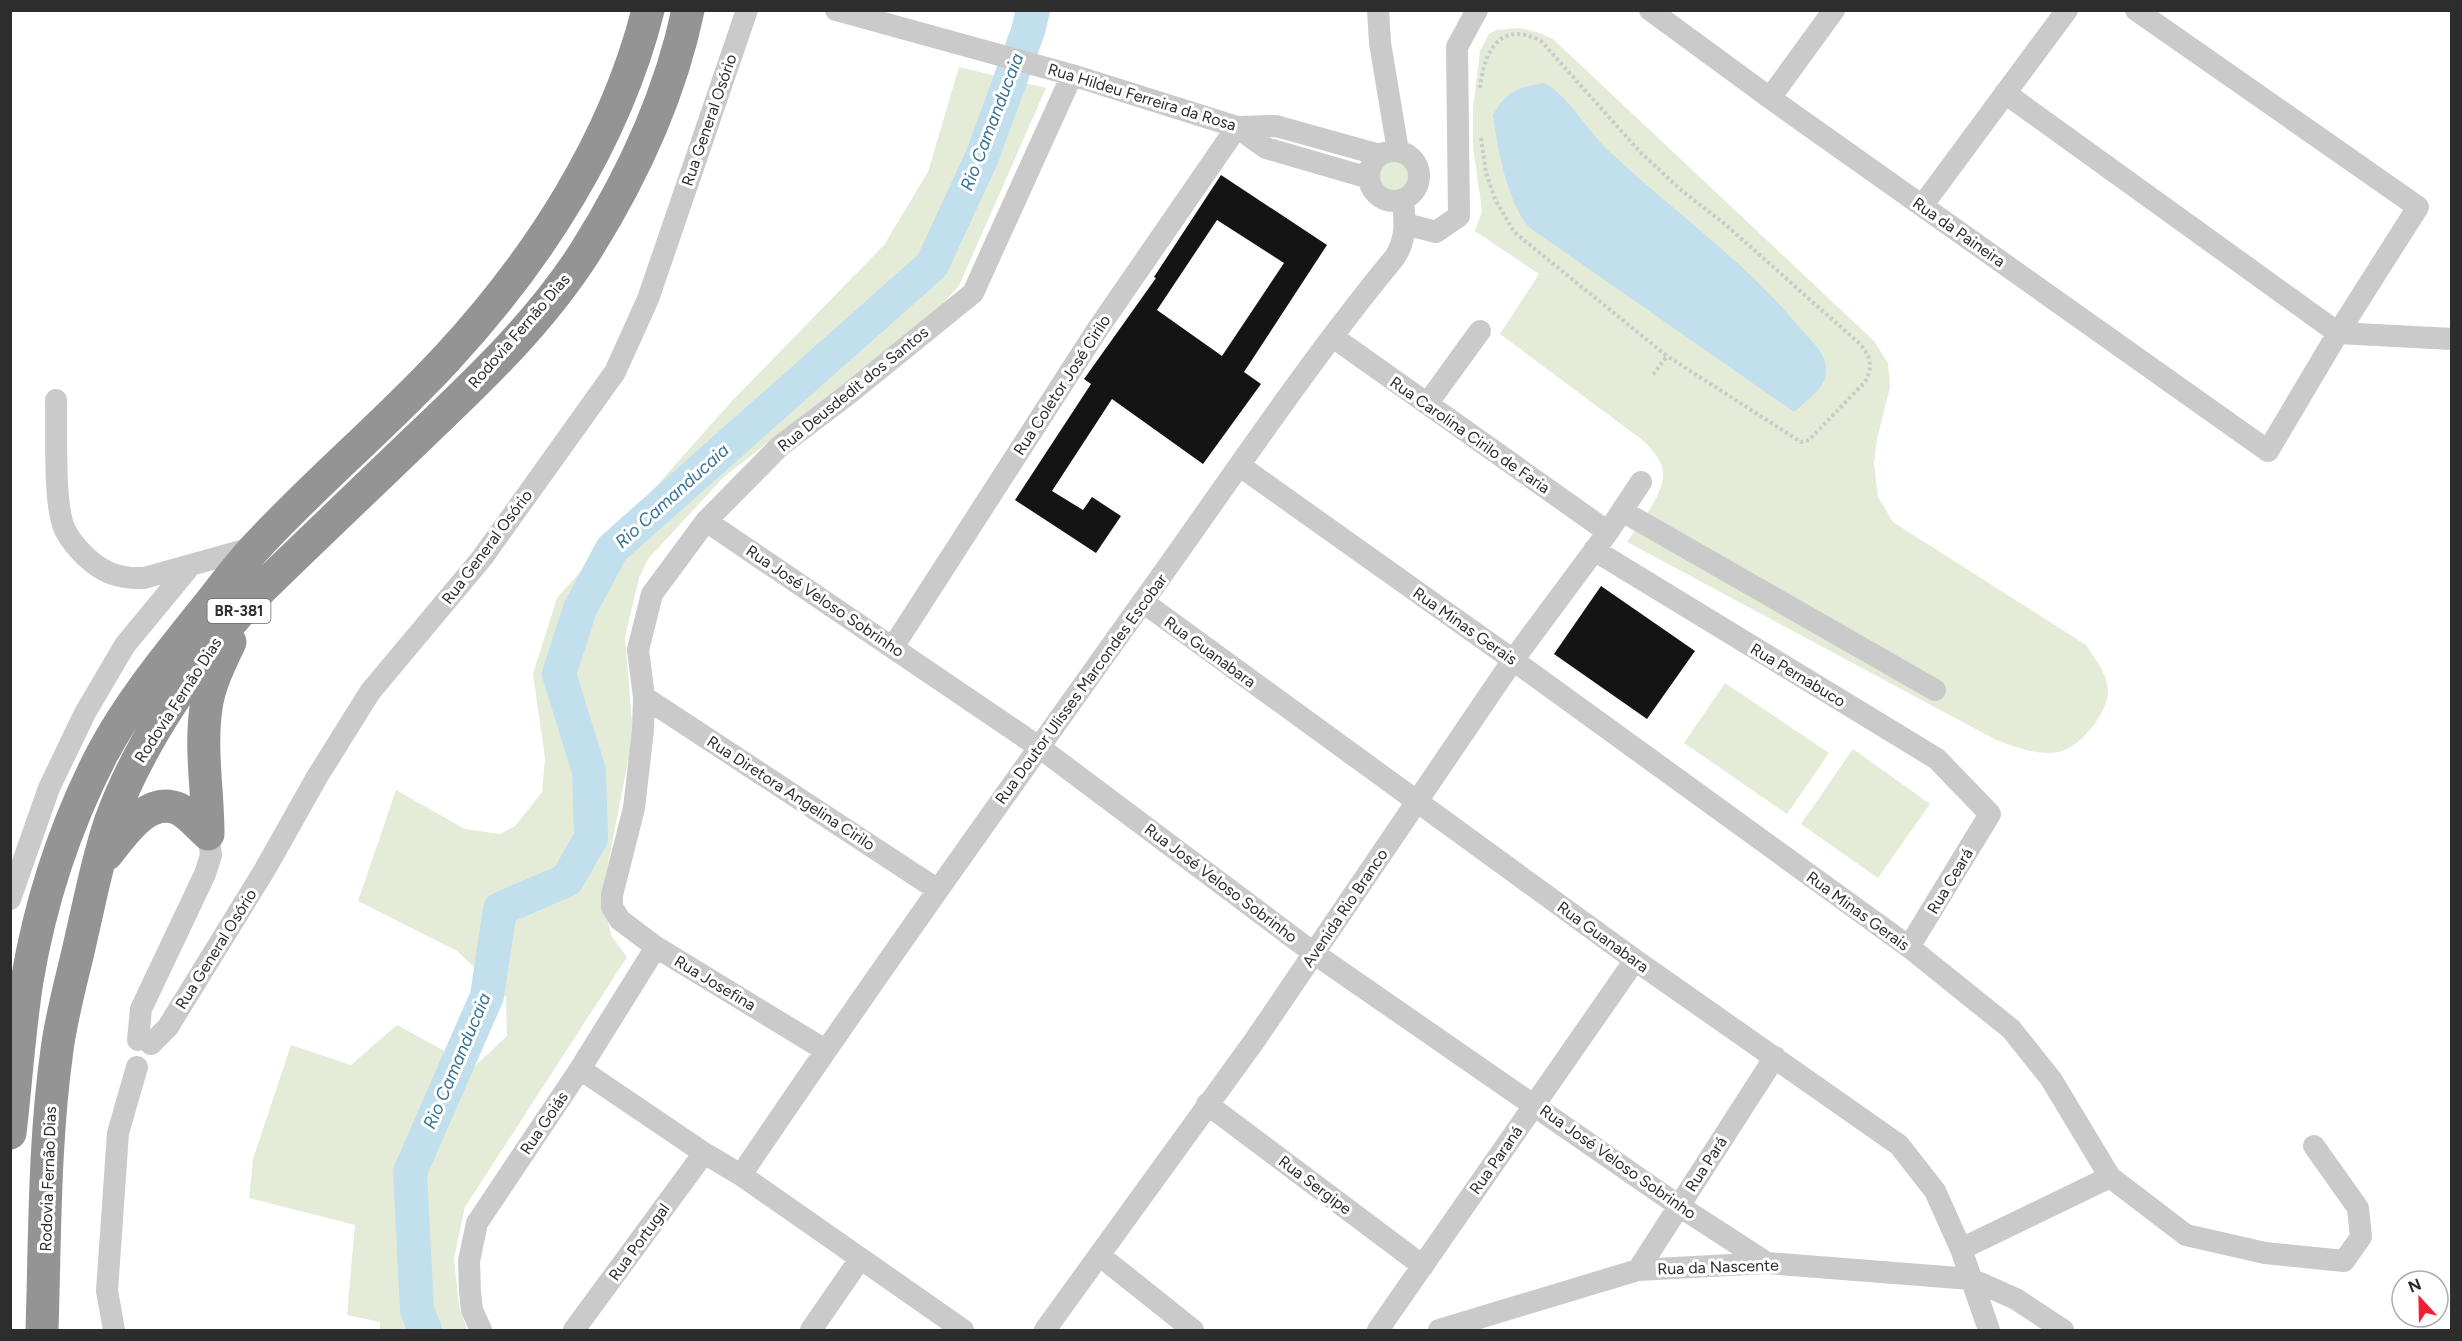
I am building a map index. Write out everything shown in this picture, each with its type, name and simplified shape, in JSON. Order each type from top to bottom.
[{"type":"highway","name":"Rodovia Fernão Dias","points":[[10,1133],[28,979],[50,883],[80,801],[104,752],[151,676],[255,547],[447,358],[518,274],[583,169],[621,96],[648,10]]},
{"type":"highway","name":"Rodovia Fernão Dias","points":[[42,1330],[50,1110],[57,1047],[98,864],[112,818],[137,761],[209,648],[250,598],[487,372],[537,315],[584,253],[623,186],[658,108],[682,36],[688,10]]},
{"type":"highway","points":[[208,834],[208,798],[203,745],[206,706],[218,667],[250,598]]},
{"type":"highway","points":[[98,864],[132,824],[144,814],[157,808],[171,806],[181,810],[208,834]]},
{"type":"street","name":"Rua General Osório","points":[[208,834],[211,855],[205,874],[141,1009],[144,1042],[168,1027],[370,692],[482,558],[615,372],[648,298],[747,10]]},
{"type":"street","name":"Rua Hildeu Ferreira da Rosa","points":[[836,10],[1072,75],[1237,128],[1276,126],[1389,153]]},
{"type":"street","points":[[1378,10],[1389,153]]},
{"type":"street","points":[[1405,224],[1436,232],[1460,216],[1458,47],[1477,10]]},
{"type":"street","name":"Rua da Paineira","points":[[1650,10],[1770,98],[2268,451],[2338,333]]},
{"type":"street","points":[[1770,98],[1834,10]]},
{"type":"street","points":[[1922,206],[2067,10]]},
{"type":"street","points":[[2136,10],[2418,207],[2338,333]]},
{"type":"street","name":"Rua Deusdedit dos Santos","points":[[612,907],[612,895],[634,808],[643,730],[644,697],[638,650],[652,594],[706,521],[780,446],[973,293],[1072,75]]},
{"type":"street","points":[[2005,93],[2338,333],[2451,339]]},
{"type":"street","points":[[1237,128],[1266,148],[1369,178]]},
{"type":"street","name":"Rua Coletor José Cirilo","points":[[893,647],[1097,330],[1237,128]]},
{"type":"street","points":[[1389,153],[1413,158],[1420,173],[1416,189],[1403,200],[1395,201],[1379,196],[1373,190],[1369,178],[1371,166],[1389,153]]},
{"type":"street","name":"Rua Doutor Ulisses Marcondes Escobar","points":[[741,1175],[825,1050],[1039,747],[1333,337],[1395,257],[1402,246],[1405,224],[1403,200]]},
{"type":"street","points":[[1427,404],[1480,331]]},
{"type":"street","name":"Rua Carolina Cirilo de Faria","points":[[1333,337],[1608,532]]},
{"type":"street","points":[[56,400],[59,505],[64,528],[74,545],[99,569],[126,579],[144,578],[255,547]]},
{"type":"street","name":"Rua Minas Gerais","points":[[1240,466],[1513,660],[1909,948],[2011,1029],[2051,1079],[2110,1177],[2186,1235],[2265,1253],[2344,1261],[2361,1237],[2358,1208],[2314,1146]]},
{"type":"street","name":"Avenida Rio Branco","points":[[1045,1330],[1315,954],[1415,802],[1513,660],[1608,532],[1641,482]]},
{"type":"street","points":[[1622,511],[1935,690]]},
{"type":"street","name":"Rua José Veloso Sobrinho","points":[[706,521],[1039,747],[1315,954],[1535,1104],[1679,1206],[1767,1263]]},
{"type":"street","name":"Rua Pernabuco","points":[[1594,550],[1937,759],[1990,814]]},
{"type":"street","points":[[10,899],[49,788],[86,713],[125,645],[191,565]]},
{"type":"street","name":"Rua Guanabara","points":[[1143,602],[1415,802],[1899,1145],[1935,1191],[1961,1249],[1989,1330]]},
{"type":"street","name":"Rua Diretora Angelina Cirilo","points":[[644,697],[938,890]]},
{"type":"street","points":[[32,834],[80,801]]},
{"type":"street","name":"Rua Ceará","points":[[1909,948],[1990,814]]},
{"type":"street","name":"Rua Josefina","points":[[612,907],[620,920],[656,947],[825,1050]]},
{"type":"street","name":"Rua Goiás","points":[[476,1320],[469,1261],[477,1223],[580,1069],[656,947]]},
{"type":"street","name":"Rua Paraná","points":[[1378,1330],[1635,960]]},
{"type":"street","points":[[114,1330],[107,1291],[117,1133],[137,1067],[130,1061],[128,1053],[131,1045],[144,1042]]},
{"type":"street","name":"Rua Pará","points":[[1638,1270],[1775,1057]]},
{"type":"street","points":[[580,1069],[704,1153],[741,1175],[963,1330]]},
{"type":"street","name":"Rua Sergipe","points":[[1208,1104],[1423,1266]]},
{"type":"street","name":"Rua Portugal","points":[[574,1330],[704,1153]]},
{"type":"street","points":[[1961,1249],[2110,1177]]},
{"type":"street","points":[[1099,1255],[1193,1330]]},
{"type":"street","points":[[811,1330],[861,1259]]},
{"type":"street","name":"Rua da Nascente","points":[[1439,1330],[1638,1270],[1767,1263],[1971,1279],[2016,1299],[2063,1330]]},
{"type":"path","points":[[1480,94],[1483,67],[1491,47],[1503,37],[1517,34],[1531,36],[1541,41],[1641,153],[1861,345],[1869,355],[1871,364],[1865,382],[1809,441],[1801,442],[1667,356],[1514,232],[1495,200],[1486,173],[1480,130]]},
{"type":"path","points":[[1652,376],[1667,356]]},
{"type":"green space","points":[[1520,28],[1553,39],[1874,341],[1888,363],[1890,387],[1877,439],[1874,463],[1878,497],[1893,522],[2086,645],[2103,672],[2108,690],[2104,708],[2092,728],[2076,744],[2059,752],[2043,753],[1996,740],[1627,542],[1659,492],[1663,475],[1660,461],[1645,442],[1500,334],[1539,274],[1475,231],[1482,211],[1473,146],[1473,107],[1480,51],[1489,34],[1496,30]]},
{"type":"green space","points":[[959,67],[1046,88],[959,286],[918,329],[827,396],[724,477],[648,559],[639,578],[625,637],[633,736],[602,895],[611,935],[627,957],[465,1207],[454,1258],[459,1306],[467,1330],[380,1330],[380,1322],[347,1315],[355,1225],[249,1198],[253,1159],[291,1045],[351,1065],[397,1025],[474,1067],[507,1036],[506,997],[457,951],[358,901],[396,790],[465,829],[500,834],[515,826],[542,792],[545,758],[533,674],[557,598],[730,403],[884,245],[928,172]]},
{"type":"green space","points":[[1395,159],[1407,164],[1412,176],[1407,188],[1395,193],[1383,188],[1378,176],[1383,164]]},
{"type":"green space","points":[[1725,683],[1829,753],[1787,814],[1684,743]]},
{"type":"green space","points":[[1853,749],[1930,804],[1878,878],[1801,824]]},
{"type":"water","points":[[1544,83],[1570,105],[1610,152],[1757,281],[1818,348],[1825,362],[1825,378],[1818,390],[1794,412],[1536,232],[1525,222],[1507,184],[1493,115],[1502,101],[1513,92],[1527,86]]},
{"type":"building","points":[[1221,175],[1327,245],[1244,372],[1261,384],[1203,464],[1112,399],[1052,491],[1083,510],[1092,497],[1121,516],[1096,553],[1015,500],[1091,384],[1084,379],[1156,278],[1154,277]],"holes":[[[1217,220],[1284,263],[1222,356],[1157,310]]]},
{"type":"building","points":[[1601,586],[1695,651],[1647,719],[1554,654]]},
{"type":"waterway","name":"Rio Camanducaia","points":[[425,1330],[417,1310],[410,1172],[487,996],[500,909],[567,880],[591,838],[589,771],[559,674],[580,609],[612,549],[932,265],[982,157],[1028,31],[1033,10]]}]
